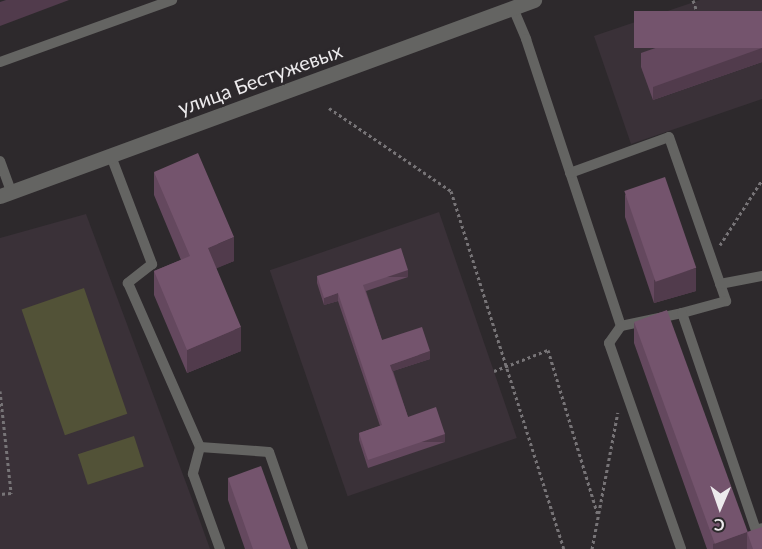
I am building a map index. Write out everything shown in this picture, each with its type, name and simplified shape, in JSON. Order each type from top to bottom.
[{"type":"street","name":"улица Бестужевых","points":[[6,194],[534,0]]},
{"type":"lane","points":[[0,62],[172,0]]},
{"type":"lane","points":[[513,8],[526,39],[621,326]]},
{"type":"lane","points":[[570,173],[669,137],[726,301],[621,326],[609,343],[681,549]]},
{"type":"lane","points":[[111,156],[152,264],[128,283],[200,447],[193,474],[220,549]]},
{"type":"lane","points":[[0,161],[6,194]]},
{"type":"lane","points":[[720,284],[762,276]]},
{"type":"lane","points":[[682,313],[756,530],[762,528]]},
{"type":"lane","points":[[200,447],[268,452],[303,549]]},
{"type":"path","points":[[693,0],[707,43]]},
{"type":"path","points":[[329,108],[451,191],[564,549]]},
{"type":"path","points":[[711,259],[762,180]]},
{"type":"path","points":[[494,371],[549,350],[598,516]]},
{"type":"path","points":[[592,549],[623,384]]},
{"type":"path","points":[[0,391],[10,493],[0,494]]},
{"type":"shaded area","points":[[700,0],[762,0],[762,99],[631,144],[594,36]]},
{"type":"shaded area","points":[[439,212],[517,438],[348,496],[270,270]]},
{"type":"shaded area","points":[[86,214],[210,549],[0,549],[0,238]]},
{"type":"green space","points":[[84,288],[127,414],[65,435],[22,309]]},
{"type":"green space","points":[[134,436],[144,466],[88,485],[78,454]]},
{"type":"building","points":[[634,11],[762,11],[762,48],[634,48]]},
{"type":"building","points":[[198,153],[234,237],[208,248],[241,327],[187,350],[154,271],[190,256],[154,172]]},
{"type":"building","points":[[665,177],[696,268],[656,282],[624,191]]},
{"type":"building","points":[[401,248],[408,270],[363,285],[382,340],[422,327],[430,351],[390,365],[408,417],[436,407],[445,434],[368,460],[359,433],[382,425],[338,293],[324,298],[317,276]]},
{"type":"building","points":[[667,310],[748,532],[715,544],[634,322]]},
{"type":"building","points":[[261,466],[291,549],[253,549],[228,478]]},
{"type":"building","points":[[762,527],[762,549],[753,549],[747,532]]}]
